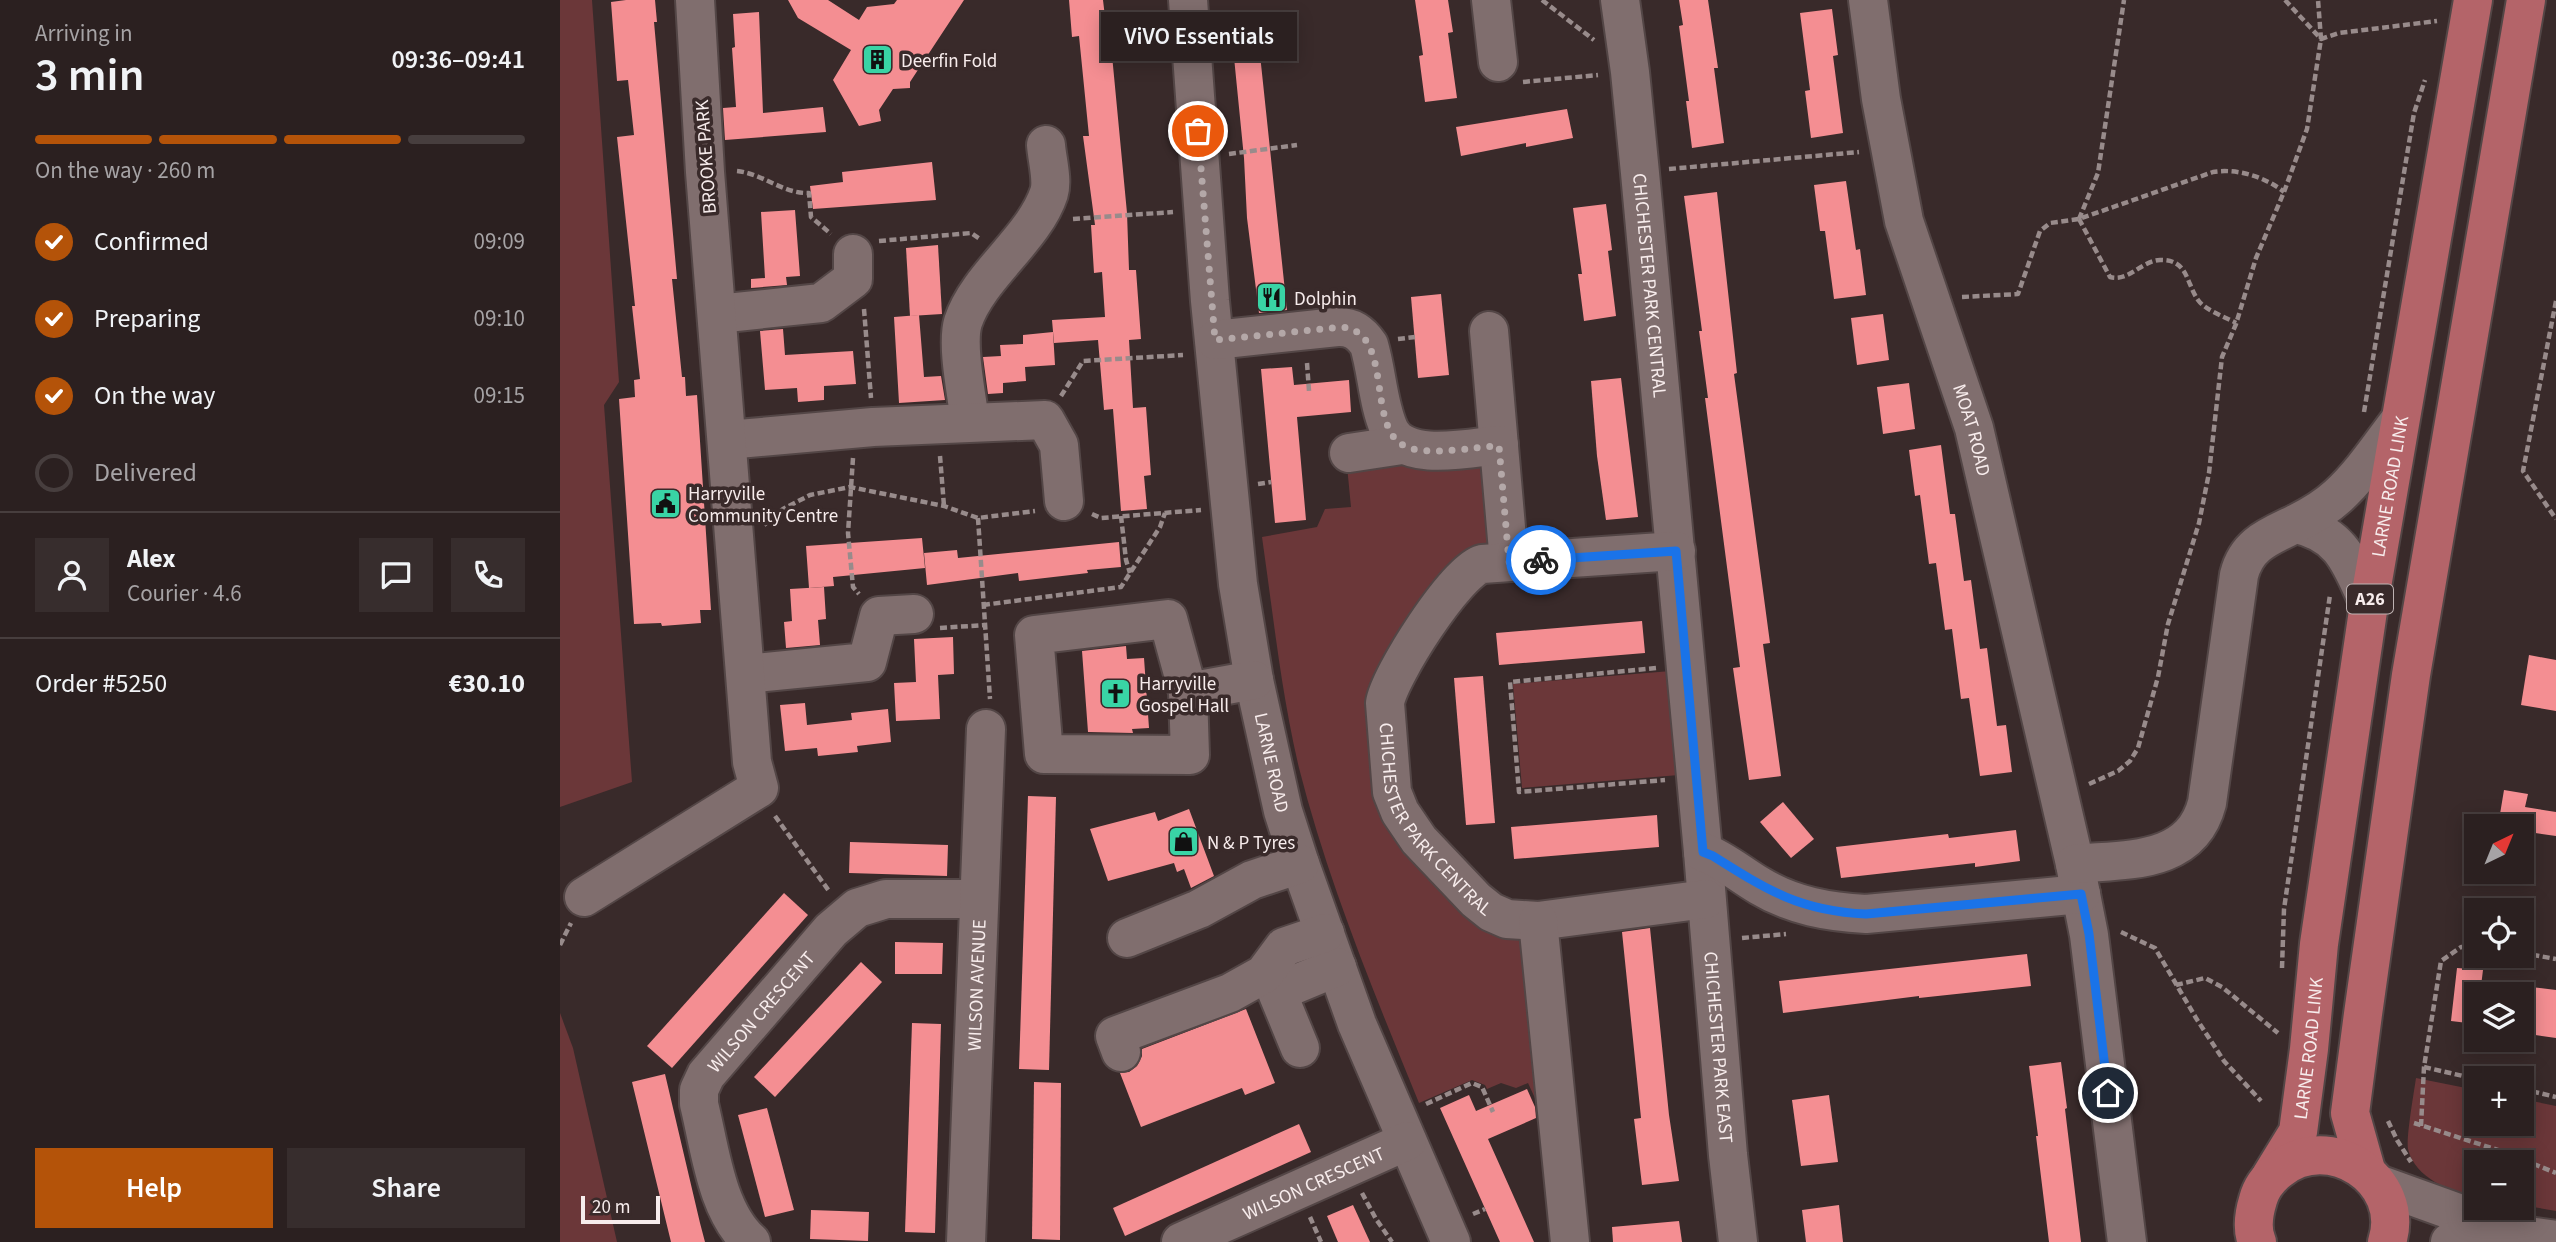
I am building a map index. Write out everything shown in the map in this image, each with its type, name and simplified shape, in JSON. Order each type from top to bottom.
[{"type":"main road","name":"LARNE ROAD LINK","points":[[2271,1177],[2298,1132],[2319,944],[2369,604],[2462,13]]},
{"type":"main road","name":"A26","points":[[2387,1242],[2390,1219],[2386,1201],[2372,1177],[2350,1113],[2411,675],[2523,14]]},
{"type":"main road","points":[[2271,1177],[2287,1163],[2307,1156],[2328,1155],[2348,1160],[2372,1177]]},
{"type":"main road","name":"A26","points":[[2257,1242],[2254,1215],[2259,1194],[2271,1177]]},
{"type":"street","name":"BROOKE PARK","points":[[695,0],[705,172],[756,770]]},
{"type":"street","name":"LARNE ROAD","points":[[1188,0],[1203,210],[1238,584],[1254,680],[1283,811],[1300,864],[1357,1024],[1451,1242]]},
{"type":"street","points":[[1491,0],[1505,73]]},
{"type":"street","name":"MOAT ROAD","points":[[1868,0],[1904,221],[1974,428],[2078,879],[2089,934],[2127,1242]]},
{"type":"street","name":"CHICHESTER PARK CENTRAL","points":[[1618,29],[1676,551],[1703,852]]},
{"type":"street","points":[[954,423],[961,329],[972,304],[1034,221],[1049,191],[1046,145]]},
{"type":"street","points":[[717,314],[821,303],[853,266]]},
{"type":"street","points":[[1215,346],[1342,327],[1356,331],[1369,345],[1388,427],[1402,445]]},
{"type":"street","points":[[1489,331],[1509,562]]},
{"type":"street","points":[[727,440],[863,428],[1045,420],[1059,445],[1064,501]]},
{"type":"street","points":[[1703,852],[1763,888],[1791,901],[1843,913],[1866,914],[2078,879],[2134,859],[2169,851],[2185,840],[2200,820],[2207,803],[2241,567],[2260,540],[2296,524],[2327,505],[2358,477],[2400,420]]},
{"type":"street","points":[[1349,453],[1402,445],[1424,451],[1499,446]]},
{"type":"street","points":[[2296,524],[2314,528],[2337,544],[2348,560],[2369,604]]},
{"type":"street","name":"CHICHESTER PARK CENTRAL","points":[[1676,551],[1477,565],[1456,583],[1391,683],[1385,703],[1391,779],[1396,805],[1411,830],[1476,900],[1503,918],[1538,921],[1706,899]]},
{"type":"street","points":[[746,674],[867,662],[896,615]]},
{"type":"street","points":[[1167,619],[1188,692],[1190,755],[1044,754],[1034,635],[1167,619]]},
{"type":"street","points":[[1188,692],[1254,680]]},
{"type":"street","name":"WILSON AVENUE","points":[[966,1242],[986,729]]},
{"type":"street","points":[[584,897],[756,770]]},
{"type":"street","name":"CHICHESTER PARK EAST","points":[[1703,852],[1728,1155],[1738,1242]]},
{"type":"street","points":[[1127,938],[1199,909],[1252,880],[1300,864]]},
{"type":"street","name":"WILSON CRESCENT","points":[[751,1242],[739,1230],[724,1205],[699,1104],[701,1084],[706,1075],[846,915],[862,905],[881,899],[979,900]]},
{"type":"street","points":[[1538,921],[1547,1161],[1570,1242]]},
{"type":"street","points":[[1121,1052],[1115,1036],[1230,993],[1264,974],[1284,947],[1331,950]]},
{"type":"street","points":[[1300,1048],[1277,992],[1331,950]]},
{"type":"street","name":"WILSON CRESCENT","points":[[1181,1242],[1252,1228],[1349,1167],[1402,1129]]},
{"type":"street","points":[[2372,1177],[2506,1234]]},
{"type":"street","points":[[2450,1242],[2506,1234],[2556,1240]]},
{"type":"path","points":[[1542,0],[1592,39],[1618,29]]},
{"type":"path","points":[[2124,0],[2098,173],[2079,219],[2109,277],[2117,279],[2157,260],[2174,262],[2183,268],[2199,302],[2236,324]]},
{"type":"path","points":[[2285,0],[2320,39]]},
{"type":"path","points":[[2057,788],[2077,787],[2118,771],[2130,761],[2138,748],[2158,677],[2168,624],[2199,523],[2209,473],[2222,357],[2236,324],[2256,258],[2284,192],[2306,129],[2320,39],[2318,0]]},
{"type":"path","points":[[2320,39],[2339,33],[2462,13]]},
{"type":"path","points":[[1505,73],[1618,29]]},
{"type":"path","points":[[2363,423],[2414,113],[2426,78]]},
{"type":"path","points":[[1200,157],[1297,145]]},
{"type":"path","points":[[1674,168],[1891,149]]},
{"type":"path","points":[[1930,298],[2018,294],[2040,231],[2050,223],[2079,219],[2213,172],[2228,169],[2273,183],[2284,192]]},
{"type":"path","points":[[705,172],[748,172],[796,194],[810,193],[811,217],[853,266],[864,310],[863,428],[850,487],[848,533],[853,587],[896,615],[940,628],[985,625]]},
{"type":"path","points":[[1034,221],[1203,210]]},
{"type":"path","points":[[853,266],[881,240],[971,233],[1005,259]]},
{"type":"path","points":[[2556,301],[2523,471],[2556,519]]},
{"type":"path","points":[[1403,338],[1415,337]]},
{"type":"path","points":[[1045,420],[1083,361],[1215,346]]},
{"type":"path","points":[[944,506],[954,423]]},
{"type":"path","points":[[736,540],[755,532],[783,509],[810,495],[850,487],[944,506],[978,518],[1027,513],[1064,501],[1101,518],[1231,507]]},
{"type":"path","points":[[984,605],[1121,587],[1160,527],[1165,513]]},
{"type":"path","points":[[1121,516],[1130,573]]},
{"type":"path","points":[[978,518],[991,706],[986,729]]},
{"type":"path","points":[[2282,970],[2284,909],[2332,583]]},
{"type":"path","points":[[1645,669],[1510,682],[1519,792],[1655,781]]},
{"type":"path","points":[[756,770],[775,816],[846,915]]},
{"type":"path","points":[[2089,934],[2118,931],[2155,948],[2224,1060],[2261,1101]]},
{"type":"path","points":[[1709,941],[1787,934]]},
{"type":"path","points":[[2421,1126],[2424,1067],[2441,961],[2464,947]]},
{"type":"path","points":[[2534,955],[2556,959]]},
{"type":"path","points":[[2176,985],[2204,978],[2222,987],[2285,1039],[2284,1025]]},
{"type":"path","points":[[2424,1067],[2464,1076]]},
{"type":"path","points":[[1402,1129],[1472,1083],[1482,1087],[1493,1112]]},
{"type":"path","points":[[2534,1092],[2556,1097]]},
{"type":"path","points":[[2384,1113],[2413,1164]]},
{"type":"path","points":[[2414,1123],[2504,1152],[2556,1173]]},
{"type":"path","points":[[1349,1167],[1376,1219],[1392,1242]]},
{"type":"shaded area","points":[[560,0],[592,0],[619,382],[604,405],[632,782],[560,807]]},
{"type":"shaded area","points":[[1486,457],[1501,536],[1417,623],[1383,790],[1522,927],[1551,1133],[1528,1083],[1516,1088],[1501,1083],[1487,1089],[1485,1085],[1472,1080],[1419,1103],[1353,937],[1299,768],[1287,711],[1262,537],[1317,527],[1325,509],[1351,507],[1347,466]]},
{"type":"shaded area","points":[[1671,671],[1679,775],[1522,788],[1513,684]]},
{"type":"shaded area","points":[[560,1013],[573,1048],[617,1242],[560,1242]]},
{"type":"shaded area","points":[[2416,1078],[2464,1088],[2464,1136],[2534,1136],[2534,1101],[2556,1106],[2556,1211],[2534,1207],[2534,1150],[2464,1150],[2464,1193],[2435,1182],[2418,1168],[2408,1149]]},
{"type":"building","points":[[655,0],[657,22],[654,22],[677,279],[672,279],[682,377],[685,377],[686,396],[697,395],[711,610],[700,610],[701,623],[662,626],[661,623],[634,624],[619,399],[635,397],[634,380],[640,379],[617,137],[634,135],[628,80],[617,81],[611,2]]},
{"type":"building","name":"Deerfin Fold","points":[[788,0],[828,0],[859,20],[867,7],[894,4],[897,0],[964,0],[910,82],[910,88],[893,89],[879,110],[881,121],[859,126],[833,80],[851,50],[798,18]]},
{"type":"building","points":[[1069,0],[1103,0],[1107,34],[1110,34],[1127,213],[1129,270],[1136,270],[1141,339],[1129,340],[1133,408],[1146,407],[1151,475],[1144,476],[1147,509],[1121,511],[1113,409],[1104,410],[1098,340],[1054,343],[1052,320],[1105,317],[1102,272],[1094,273],[1091,225],[1095,225],[1083,136],[1089,136],[1079,36],[1072,37]]},
{"type":"building","points":[[1415,0],[1448,0],[1453,32],[1448,33],[1457,98],[1425,102],[1419,56],[1423,55]]},
{"type":"building","points":[[1679,0],[1708,0],[1718,68],[1714,68],[1724,143],[1692,148],[1679,26],[1683,25]]},
{"type":"building","points":[[1832,9],[1838,55],[1833,56],[1843,133],[1811,138],[1805,91],[1810,90],[1800,13]]},
{"type":"building","points":[[759,12],[763,113],[823,107],[826,132],[725,140],[723,108],[736,107],[733,14]]},
{"type":"building","points":[[1254,14],[1287,310],[1259,313],[1247,218],[1230,17]]},
{"type":"building","points":[[1567,109],[1573,138],[1526,147],[1526,143],[1461,156],[1456,127]]},
{"type":"building","points":[[932,162],[936,200],[813,209],[810,186],[843,182],[842,172]]},
{"type":"building","points":[[1846,181],[1866,295],[1834,299],[1825,231],[1820,231],[1814,185]]},
{"type":"building","points":[[1717,192],[1737,373],[1734,374],[1770,643],[1763,644],[1781,776],[1749,780],[1733,668],[1740,667],[1705,398],[1708,398],[1699,331],[1702,331],[1684,196]]},
{"type":"building","points":[[1606,204],[1612,250],[1608,251],[1616,316],[1584,321],[1578,274],[1582,274],[1573,208]]},
{"type":"building","points":[[795,210],[800,276],[786,277],[787,285],[751,288],[751,279],[765,278],[761,212]]},
{"type":"building","points":[[938,245],[942,314],[910,316],[906,248]]},
{"type":"building","points":[[1441,294],[1449,375],[1418,378],[1411,297]]},
{"type":"building","points":[[1883,314],[1889,360],[1857,365],[1851,318]]},
{"type":"building","points":[[919,315],[924,377],[941,376],[945,400],[899,403],[894,317]]},
{"type":"building","points":[[783,329],[785,355],[853,351],[856,384],[824,386],[824,400],[798,402],[797,388],[765,390],[760,331]]},
{"type":"building","points":[[1053,332],[1055,365],[1025,367],[1026,381],[1003,383],[1003,393],[988,394],[983,357],[1001,356],[1000,345],[1023,344],[1023,335]]},
{"type":"building","points":[[1292,367],[1294,385],[1349,380],[1351,412],[1297,417],[1306,520],[1275,523],[1261,369]]},
{"type":"building","points":[[1621,378],[1638,517],[1606,520],[1591,381]]},
{"type":"building","points":[[1909,383],[1915,429],[1883,434],[1877,387]]},
{"type":"building","points":[[1941,445],[1950,514],[1955,514],[1964,581],[1971,580],[1980,649],[1987,648],[1997,726],[2006,725],[2012,772],[1980,776],[1969,698],[1961,699],[1952,629],[1945,630],[1936,563],[1929,564],[1920,495],[1915,496],[1909,450]]},
{"type":"building","points":[[922,538],[925,568],[833,577],[834,586],[809,588],[806,546]]},
{"type":"building","points":[[1119,542],[1121,567],[1019,581],[1018,573],[927,585],[924,553],[957,550],[958,558]]},
{"type":"building","points":[[824,587],[826,619],[818,620],[820,645],[786,648],[784,622],[792,621],[790,589]]},
{"type":"building","points":[[1642,621],[1645,653],[1499,665],[1496,633]]},
{"type":"building","points":[[953,637],[954,674],[938,675],[940,719],[896,721],[894,683],[916,682],[914,639]]},
{"type":"building","name":"Harryville Gospel Hall","points":[[1126,646],[1127,659],[1144,658],[1149,728],[1132,729],[1133,733],[1088,732],[1082,651]]},
{"type":"building","points":[[2529,655],[2556,660],[2556,711],[2521,705]]},
{"type":"building","points":[[1483,676],[1495,823],[1466,825],[1454,678]]},
{"type":"building","points":[[805,703],[807,725],[852,720],[851,713],[888,709],[891,742],[857,746],[858,752],[818,756],[817,748],[785,751],[780,705]]},
{"type":"building","points":[[2504,790],[2528,794],[2525,807],[2556,812],[2556,836],[2534,833],[2534,814],[2500,814]]},
{"type":"building","points":[[1028,796],[1056,797],[1049,1070],[1019,1069]]},
{"type":"building","points":[[1783,802],[1814,839],[1791,858],[1760,822]]},
{"type":"building","points":[[1189,809],[1214,876],[1191,888],[1184,869],[1177,872],[1174,863],[1108,881],[1090,829],[1155,812],[1158,821]]},
{"type":"building","points":[[1657,815],[1659,847],[1514,859],[1511,827]]},
{"type":"building","points":[[2016,830],[2020,861],[1975,867],[1975,863],[1841,878],[1836,847],[1948,834],[1949,838]]},
{"type":"building","points":[[850,842],[948,845],[947,876],[849,873]]},
{"type":"building","points":[[784,893],[808,915],[672,1068],[647,1046]]},
{"type":"building","points":[[1650,928],[1669,1115],[1679,1181],[1642,1185],[1634,1119],[1641,1118],[1622,932]]},
{"type":"building","points":[[895,942],[943,943],[942,974],[895,974]]},
{"type":"building","points":[[2027,954],[2031,986],[1919,996],[1783,1013],[1779,981]]},
{"type":"building","points":[[861,962],[882,982],[775,1097],[754,1077]]},
{"type":"building","points":[[2457,968],[2483,970],[2482,982],[2464,982],[2464,1023],[2451,1021]]},
{"type":"building","points":[[2534,987],[2556,990],[2556,1038],[2534,1035]]},
{"type":"building","points":[[1246,1009],[1275,1083],[1245,1095],[1242,1088],[1141,1127],[1120,1073],[1129,1072],[1137,1066],[1142,1049]]},
{"type":"building","points":[[912,1023],[941,1024],[935,1233],[905,1232]]},
{"type":"building","points":[[2061,1062],[2081,1242],[2049,1242],[2036,1136],[2029,1066]]},
{"type":"building","points":[[665,1074],[705,1242],[671,1242],[632,1082]]},
{"type":"building","points":[[1034,1082],[1061,1083],[1060,1240],[1032,1239]]},
{"type":"building","points":[[1527,1089],[1535,1107],[1536,1118],[1488,1139],[1534,1242],[1500,1242],[1440,1108],[1469,1095],[1476,1111]]},
{"type":"building","points":[[1829,1095],[1838,1162],[1801,1166],[1792,1100]]},
{"type":"building","points":[[767,1108],[794,1210],[765,1217],[738,1115]]},
{"type":"building","points":[[1299,1124],[1311,1152],[1125,1236],[1113,1208]]},
{"type":"building","points":[[1353,1205],[1370,1242],[1338,1242],[1327,1216]]},
{"type":"building","points":[[1839,1205],[1843,1242],[1806,1242],[1802,1210]]},
{"type":"building","points":[[811,1210],[869,1212],[868,1241],[810,1239]]},
{"type":"building","points":[[1679,1221],[1682,1242],[1613,1242],[1612,1227]]},
{"type":"way so far","points":[[1198,131],[1215,340],[1342,327],[1356,331],[1369,345],[1388,427],[1398,442],[1407,448],[1424,451],[1499,446],[1509,562],[1541,560]]},
{"type":"place","name":"Deerfin Fold","points":[[878,60]]},
{"type":"place","name":"ViVO Essentials","points":[[1198,131]]},
{"type":"place","name":"Dolphin","points":[[1271,298]]},
{"type":"place","name":"Harryville Community Centre","points":[[665,504]]},
{"type":"place","name":"Harryville Gospel Hall","points":[[1116,694]]},
{"type":"place","name":"N & P Tyres","points":[[1184,842]]},
{"type":"route","points":[[1541,560],[1676,551],[1703,852],[1763,888],[1791,901],[1820,910],[1843,913],[1866,914],[2081,894],[2089,934],[2108,1093]]}]
